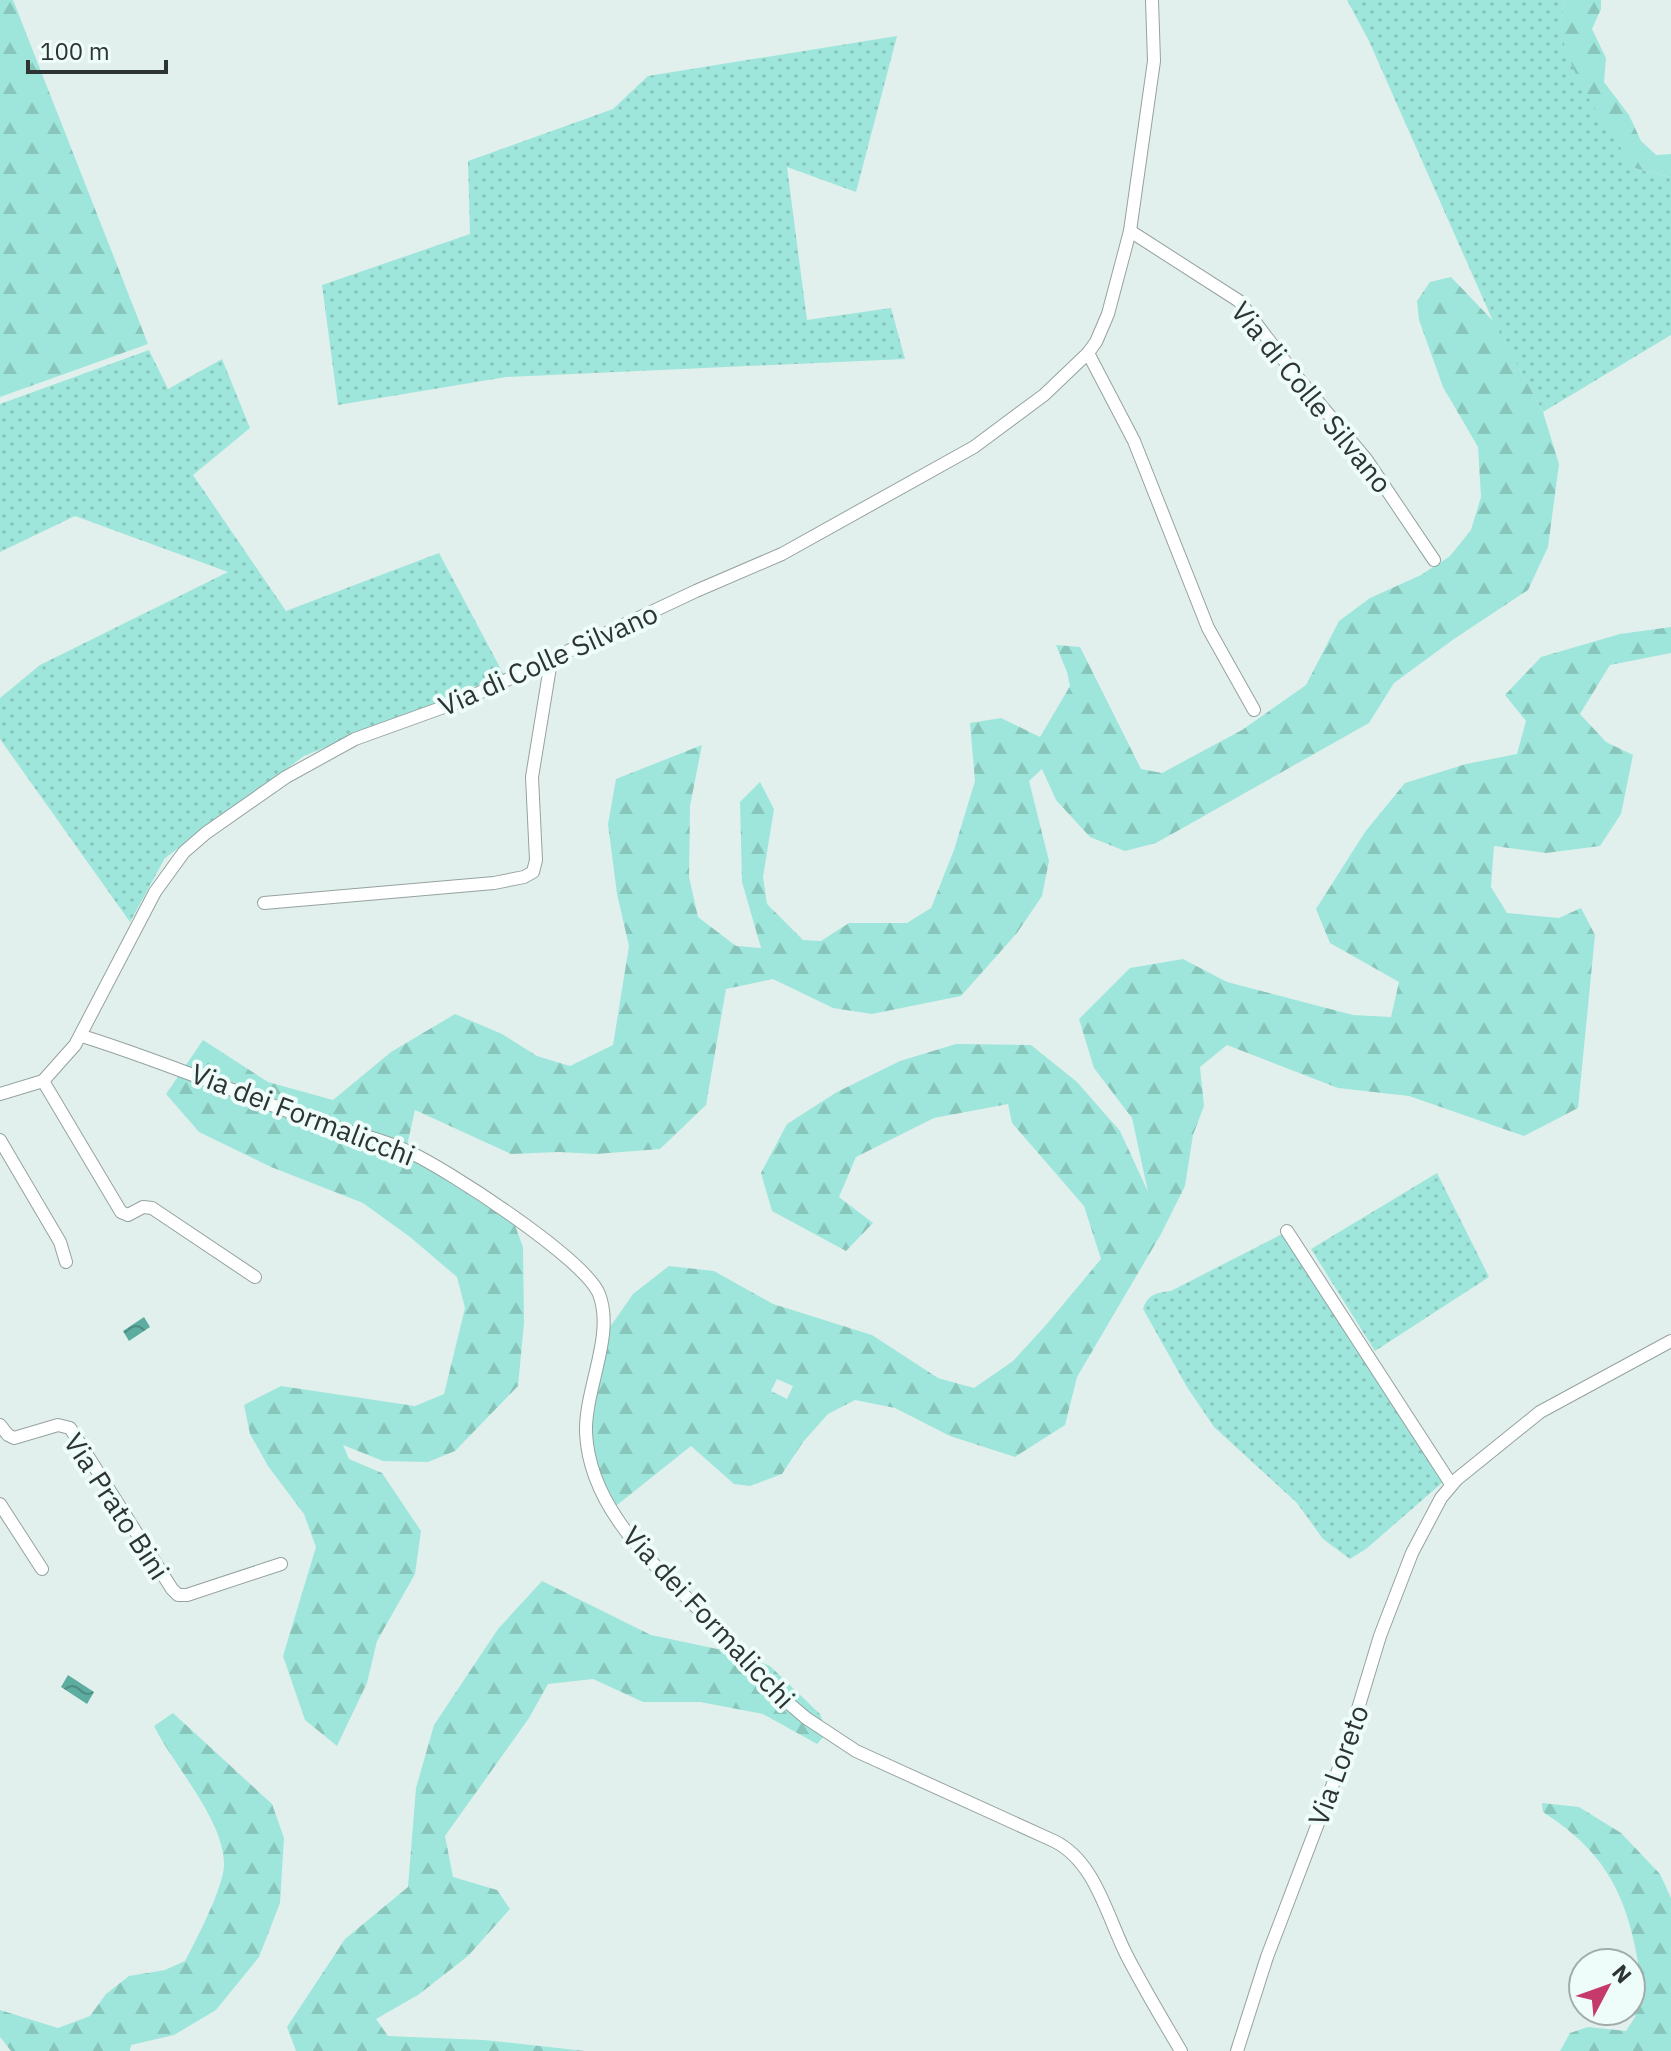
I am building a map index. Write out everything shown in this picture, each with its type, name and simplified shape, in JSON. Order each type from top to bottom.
[{"type":"street","name":"Via di Colle Silvano","points":[[82,1036],[155,892],[177,860],[206,833],[286,777],[339,746],[376,730],[452,706],[689,594],[774,559],[956,459],[1024,411],[1088,353],[1108,314],[1130,231],[1154,61],[1152,0]]},
{"type":"street","name":"Via di Colle Silvano","points":[[1130,231],[1239,301],[1366,459],[1434,560]]},
{"type":"street","points":[[1088,353],[1130,433],[1208,628],[1254,710]]},
{"type":"street","points":[[264,903],[494,883],[533,872],[536,857],[532,777],[551,661]]},
{"type":"street","points":[[0,1094],[43,1081],[82,1036]]},
{"type":"street","name":"Via dei Formalicchi","points":[[82,1036],[164,1062],[321,1123],[405,1150],[511,1215],[582,1269],[599,1295],[603,1323],[586,1405],[588,1449],[601,1487],[638,1548],[779,1695],[806,1718],[866,1756],[1059,1843],[1070,1851],[1088,1873],[1125,1953],[1181,2051]]},
{"type":"street","points":[[43,1081],[121,1212],[130,1215],[143,1207],[152,1208],[255,1277]]},
{"type":"street","points":[[0,1140],[60,1242],[66,1262]]},
{"type":"street","points":[[1287,1231],[1451,1484]]},
{"type":"street","name":"Via Loreto","points":[[1237,2051],[1267,1957],[1344,1755],[1380,1636],[1412,1553],[1451,1484],[1546,1407],[1671,1341]]},
{"type":"street","name":"Via Prato Bini","points":[[0,1425],[14,1438],[58,1425],[70,1428],[178,1595],[187,1595],[281,1564]]},
{"type":"street","points":[[0,1504],[42,1569]]},
{"type":"green space","points":[[0,0],[13,0],[148,344],[0,397]]},
{"type":"green space","points":[[1347,0],[1565,0],[1561,23],[1634,168],[1671,177],[1671,335],[1543,412],[1492,319],[1369,41]]},
{"type":"green space","points":[[1565,0],[1601,0],[1601,9],[1592,29],[1606,58],[1604,82],[1629,115],[1641,141],[1656,155],[1671,154],[1671,177],[1634,168],[1589,99],[1564,42],[1561,25]]},
{"type":"green space","points":[[897,36],[856,192],[787,167],[807,320],[891,308],[905,359],[506,377],[338,405],[322,285],[470,234],[468,161],[613,109],[648,76]]},
{"type":"green space","points":[[1451,277],[1494,322],[1543,412],[1559,464],[1548,547],[1528,590],[1394,683],[1369,723],[1156,843],[1125,851],[1090,837],[1056,800],[1042,769],[1029,781],[1049,861],[1042,896],[1017,933],[961,996],[872,1014],[833,1008],[773,979],[726,989],[706,1105],[660,1149],[596,1154],[511,1154],[415,1110],[406,1150],[511,1215],[523,1247],[524,1323],[518,1386],[455,1451],[428,1462],[383,1461],[343,1445],[349,1459],[382,1473],[421,1531],[415,1574],[377,1641],[367,1683],[337,1746],[305,1720],[283,1656],[316,1547],[304,1514],[268,1466],[250,1434],[244,1405],[281,1386],[415,1406],[444,1394],[465,1308],[457,1277],[363,1203],[271,1167],[199,1132],[166,1094],[203,1040],[268,1082],[333,1100],[391,1052],[455,1014],[502,1034],[537,1056],[570,1066],[613,1045],[629,946],[617,894],[608,824],[616,779],[702,745],[690,806],[689,877],[698,917],[736,946],[761,948],[742,882],[740,802],[760,782],[774,809],[763,877],[767,904],[803,940],[821,941],[849,923],[907,923],[931,908],[954,850],[975,781],[970,723],[1001,718],[1040,737],[1070,686],[1056,645],[1080,647],[1141,769],[1162,773],[1242,730],[1306,685],[1339,621],[1370,598],[1421,575],[1450,556],[1471,530],[1481,497],[1478,447],[1443,387],[1419,320],[1417,301],[1430,282]]},
{"type":"green space","points":[[149,350],[168,389],[222,359],[250,428],[193,475],[286,611],[439,553],[504,675],[304,756],[165,858],[130,922],[0,739],[0,698],[40,665],[228,572],[75,516],[0,552],[0,404]]},
{"type":"green space","points":[[1671,627],[1671,653],[1610,665],[1580,714],[1606,742],[1633,755],[1621,814],[1600,846],[1546,853],[1494,846],[1491,887],[1507,913],[1559,918],[1581,908],[1595,935],[1578,1108],[1524,1136],[1409,1096],[1338,1088],[1227,1045],[1200,1067],[1204,1106],[1193,1135],[1185,1186],[1161,1234],[1077,1377],[1065,1425],[1015,1457],[950,1436],[895,1408],[855,1400],[828,1414],[803,1442],[782,1474],[750,1486],[734,1484],[691,1446],[612,1509],[588,1449],[601,1340],[633,1294],[669,1266],[714,1271],[773,1304],[872,1335],[938,1378],[974,1388],[1013,1361],[1101,1259],[1084,1206],[1012,1123],[1008,1104],[934,1118],[856,1157],[839,1197],[873,1223],[846,1251],[772,1211],[761,1173],[787,1124],[837,1092],[900,1061],[956,1044],[1031,1045],[1077,1082],[1120,1131],[1148,1192],[1132,1118],[1094,1068],[1079,1019],[1130,968],[1183,959],[1227,982],[1353,1015],[1391,1017],[1399,982],[1330,943],[1316,909],[1365,832],[1405,783],[1466,764],[1517,754],[1526,721],[1505,695],[1541,657],[1620,634]],"holes":[[[777,1379],[793,1386],[787,1399],[771,1391]]]},
{"type":"green space","points":[[1437,1173],[1489,1277],[1375,1351],[1311,1249]]},
{"type":"green space","points":[[1284,1233],[1443,1482],[1366,1549],[1350,1559],[1323,1539],[1297,1503],[1214,1427],[1187,1387],[1143,1309],[1153,1295],[1171,1291]]},
{"type":"green space","points":[[542,1581],[651,1635],[741,1654],[770,1666],[820,1714],[827,1733],[817,1744],[763,1714],[700,1702],[643,1702],[593,1679],[548,1684],[529,1718],[445,1836],[453,1877],[497,1890],[510,1909],[468,1956],[418,1995],[376,2019],[388,2036],[484,2040],[585,2051],[296,2051],[287,2027],[345,1939],[408,1887],[416,1788],[434,1725],[498,1629]]},
{"type":"green space","points":[[173,1713],[272,1804],[284,1838],[280,1903],[259,1957],[216,2010],[174,2035],[131,2045],[130,2051],[11,2051],[0,2037],[0,2010],[58,2028],[90,2016],[106,1994],[129,1976],[165,1970],[185,1961],[202,1927],[223,1873],[222,1846],[207,1811],[154,1726]]},
{"type":"green space","points":[[1542,1803],[1579,1807],[1621,1833],[1660,1874],[1671,1898],[1671,2051],[1560,2051],[1570,2033],[1588,2027],[1626,2031],[1629,2027],[1647,2027],[1647,1947],[1635,1947],[1623,1903],[1601,1864],[1585,1846],[1543,1812]]},
{"type":"water","points":[[144,1317],[150,1327],[129,1341],[123,1331]]},
{"type":"water","points":[[68,1675],[94,1692],[87,1704],[61,1687]]}]
